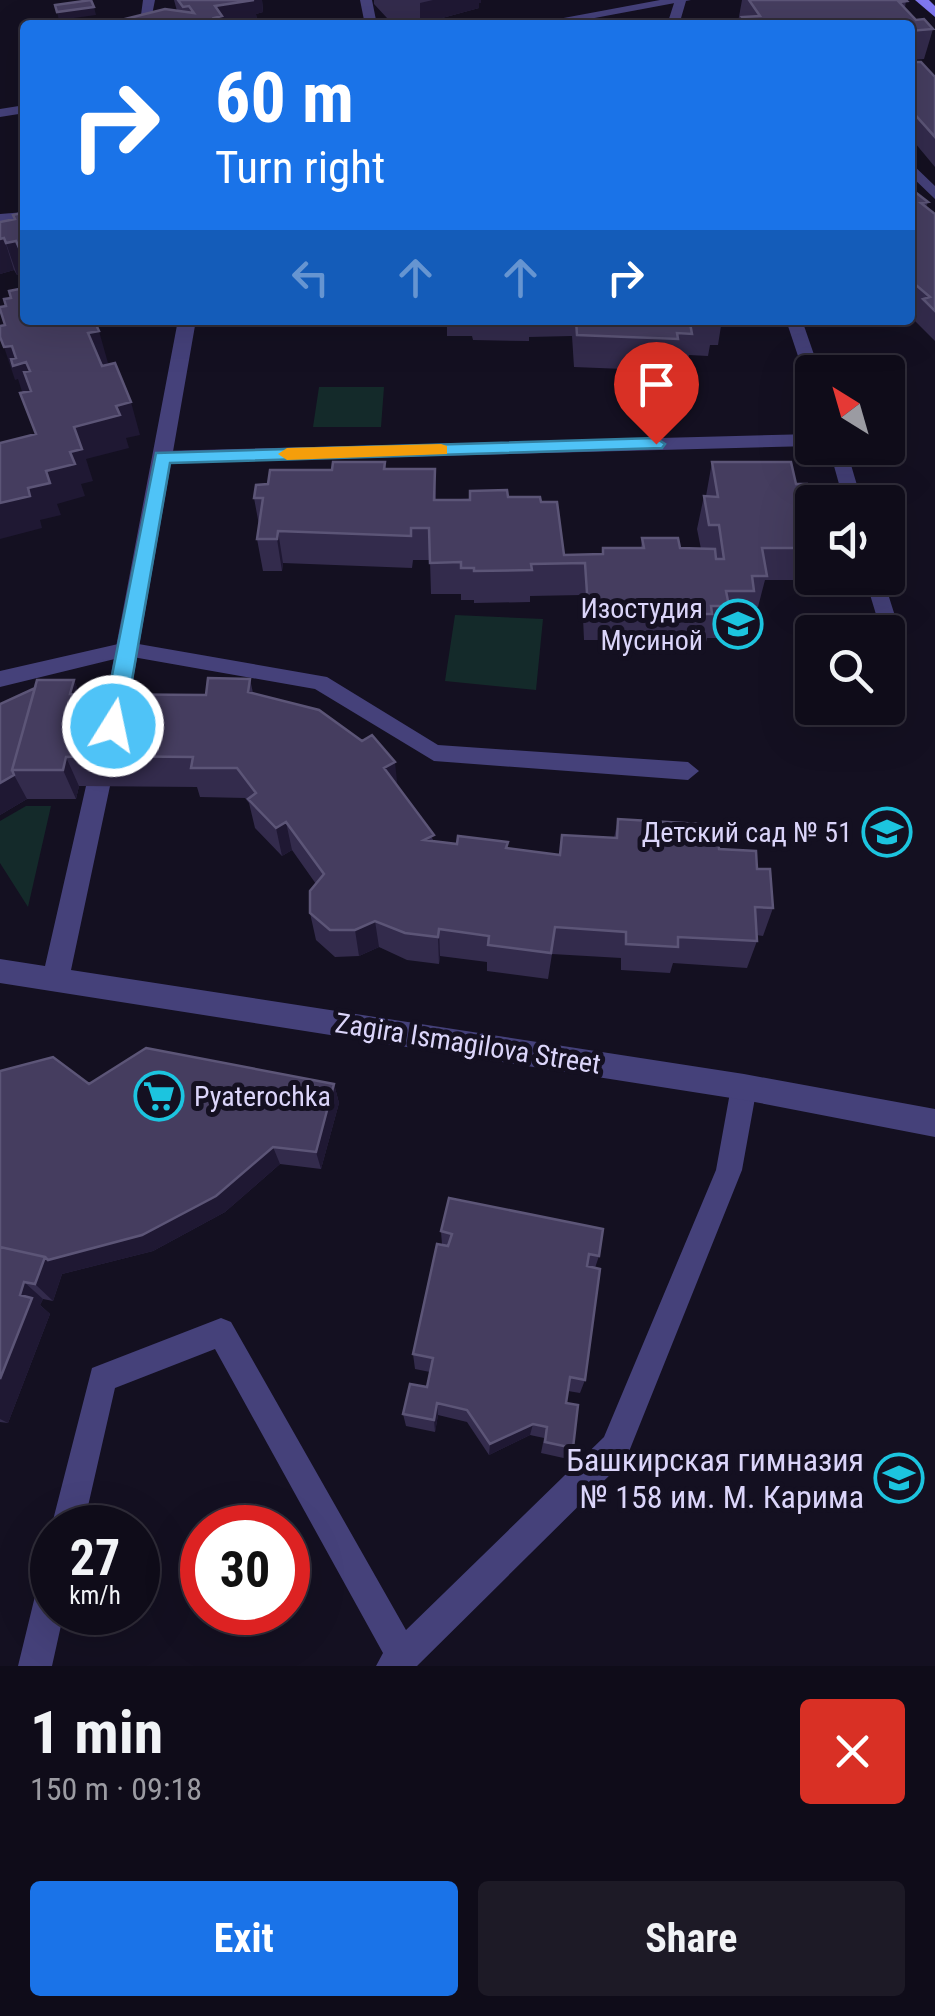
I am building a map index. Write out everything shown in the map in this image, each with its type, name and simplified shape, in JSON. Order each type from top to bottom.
[{"type":"street","points":[[558,20],[636,4],[682,0]]},
{"type":"street","points":[[922,0],[935,13]]},
{"type":"street","points":[[113,726],[186,325]]},
{"type":"street","points":[[56,978],[98,786]]},
{"type":"street","name":"Zagira Ismagilova Street","points":[[0,971],[744,1087],[935,1123]]},
{"type":"lane","points":[[132,20],[146,17],[149,0]]},
{"type":"lane","points":[[915,172],[935,195]]},
{"type":"lane","points":[[796,325],[806,355]]},
{"type":"lane","points":[[162,458],[795,440]]},
{"type":"lane","points":[[0,679],[127,648],[320,682],[434,752],[688,771]]},
{"type":"lane","points":[[72,1505],[102,1378],[221,1332],[399,1662],[616,1448],[729,1170],[744,1087]]},
{"type":"lane","points":[[35,1666],[42,1635]]},
{"type":"green space","points":[[319,387],[384,387],[381,427],[313,427]]},
{"type":"green space","points":[[455,615],[543,619],[536,690],[445,681]]},
{"type":"green space","points":[[26,806],[51,806],[28,907],[0,863],[0,821]]},
{"type":"building","points":[[91,0],[94,7],[57,12],[55,5]]},
{"type":"building","points":[[178,0],[254,0],[215,6],[222,16],[216,20],[121,20],[165,9],[194,13],[189,6],[183,7]]},
{"type":"building","points":[[749,0],[906,0],[899,2],[916,20],[924,19],[933,29],[915,31],[915,20],[742,17],[760,16]]},
{"type":"building","points":[[915,62],[921,62],[935,77],[935,137],[915,115]]},
{"type":"building","points":[[915,192],[928,202],[921,203],[935,214],[935,311],[923,299],[930,297],[915,284]]},
{"type":"building","points":[[20,213],[20,250],[16,241],[6,243],[4,238],[0,239],[0,222],[15,219],[13,215]]},
{"type":"building","points":[[20,289],[20,325],[96,325],[99,331],[88,333],[102,366],[115,363],[131,402],[116,406],[120,415],[74,427],[82,449],[70,452],[75,464],[46,471],[50,483],[28,488],[30,496],[0,503],[0,443],[36,434],[20,393],[31,391],[24,372],[30,371],[26,362],[13,366],[11,359],[16,358],[12,346],[4,347],[0,337],[0,326],[5,325],[0,307],[6,306],[4,299],[11,298],[9,291]]},
{"type":"building","points":[[576,325],[690,325],[692,334],[677,333],[678,339],[577,335]]},
{"type":"building","points":[[333,462],[385,462],[384,469],[435,469],[434,500],[470,500],[470,491],[507,490],[508,497],[540,497],[541,502],[557,502],[564,555],[603,554],[603,548],[644,548],[642,538],[678,538],[680,548],[715,549],[716,559],[724,559],[719,525],[709,525],[704,496],[718,497],[712,462],[791,462],[796,484],[807,485],[795,485],[795,548],[762,548],[767,576],[752,576],[754,591],[726,591],[729,606],[711,606],[712,614],[626,614],[626,609],[588,608],[585,563],[531,564],[532,570],[474,571],[461,568],[461,562],[430,563],[429,528],[411,528],[411,536],[278,531],[277,539],[257,539],[263,498],[254,498],[256,485],[268,484],[270,470],[332,470]]},
{"type":"building","points":[[208,678],[250,679],[248,692],[319,710],[362,741],[372,735],[395,762],[384,768],[434,835],[424,840],[457,844],[458,836],[508,842],[506,848],[560,855],[562,835],[617,838],[618,819],[717,825],[719,849],[756,851],[757,869],[770,869],[773,908],[755,907],[757,941],[678,937],[678,947],[626,944],[626,932],[555,927],[551,953],[488,945],[489,936],[439,929],[438,937],[405,933],[375,921],[355,930],[330,930],[310,913],[310,891],[324,874],[286,822],[276,828],[248,799],[256,793],[237,768],[191,768],[193,757],[86,756],[66,757],[63,770],[12,770],[37,680],[74,680],[70,694],[206,695]]},
{"type":"building","points":[[35,688],[12,770],[14,775],[0,783],[0,704]]},
{"type":"building","points":[[146,1048],[334,1084],[316,1152],[273,1147],[216,1196],[142,1235],[48,1260],[0,1247],[0,1071],[53,1057],[89,1084]]},
{"type":"building","points":[[449,1198],[603,1229],[599,1256],[589,1254],[587,1266],[600,1269],[585,1380],[570,1377],[566,1403],[578,1405],[573,1448],[545,1442],[547,1427],[533,1424],[490,1444],[467,1410],[437,1403],[434,1420],[403,1414],[410,1384],[427,1387],[433,1358],[413,1354],[437,1244],[448,1246],[452,1234],[441,1231]]},
{"type":"building","points":[[0,1247],[45,1257],[35,1284],[24,1282],[20,1295],[32,1298],[0,1379]]},
{"type":"slow traffic","points":[[287,454],[441,450]]},
{"type":"place","name":"Изостудия Мусиной","points":[[738,624]]},
{"type":"place","name":"Детский сад № 51","points":[[887,832]]},
{"type":"place","name":"Pyaterochka","points":[[159,1096]]},
{"type":"place","name":"Башкирская гимназия № 158 им. М. Карима","points":[[899,1478]]},
{"type":"route","points":[[113,726],[162,458],[656,444]]}]
